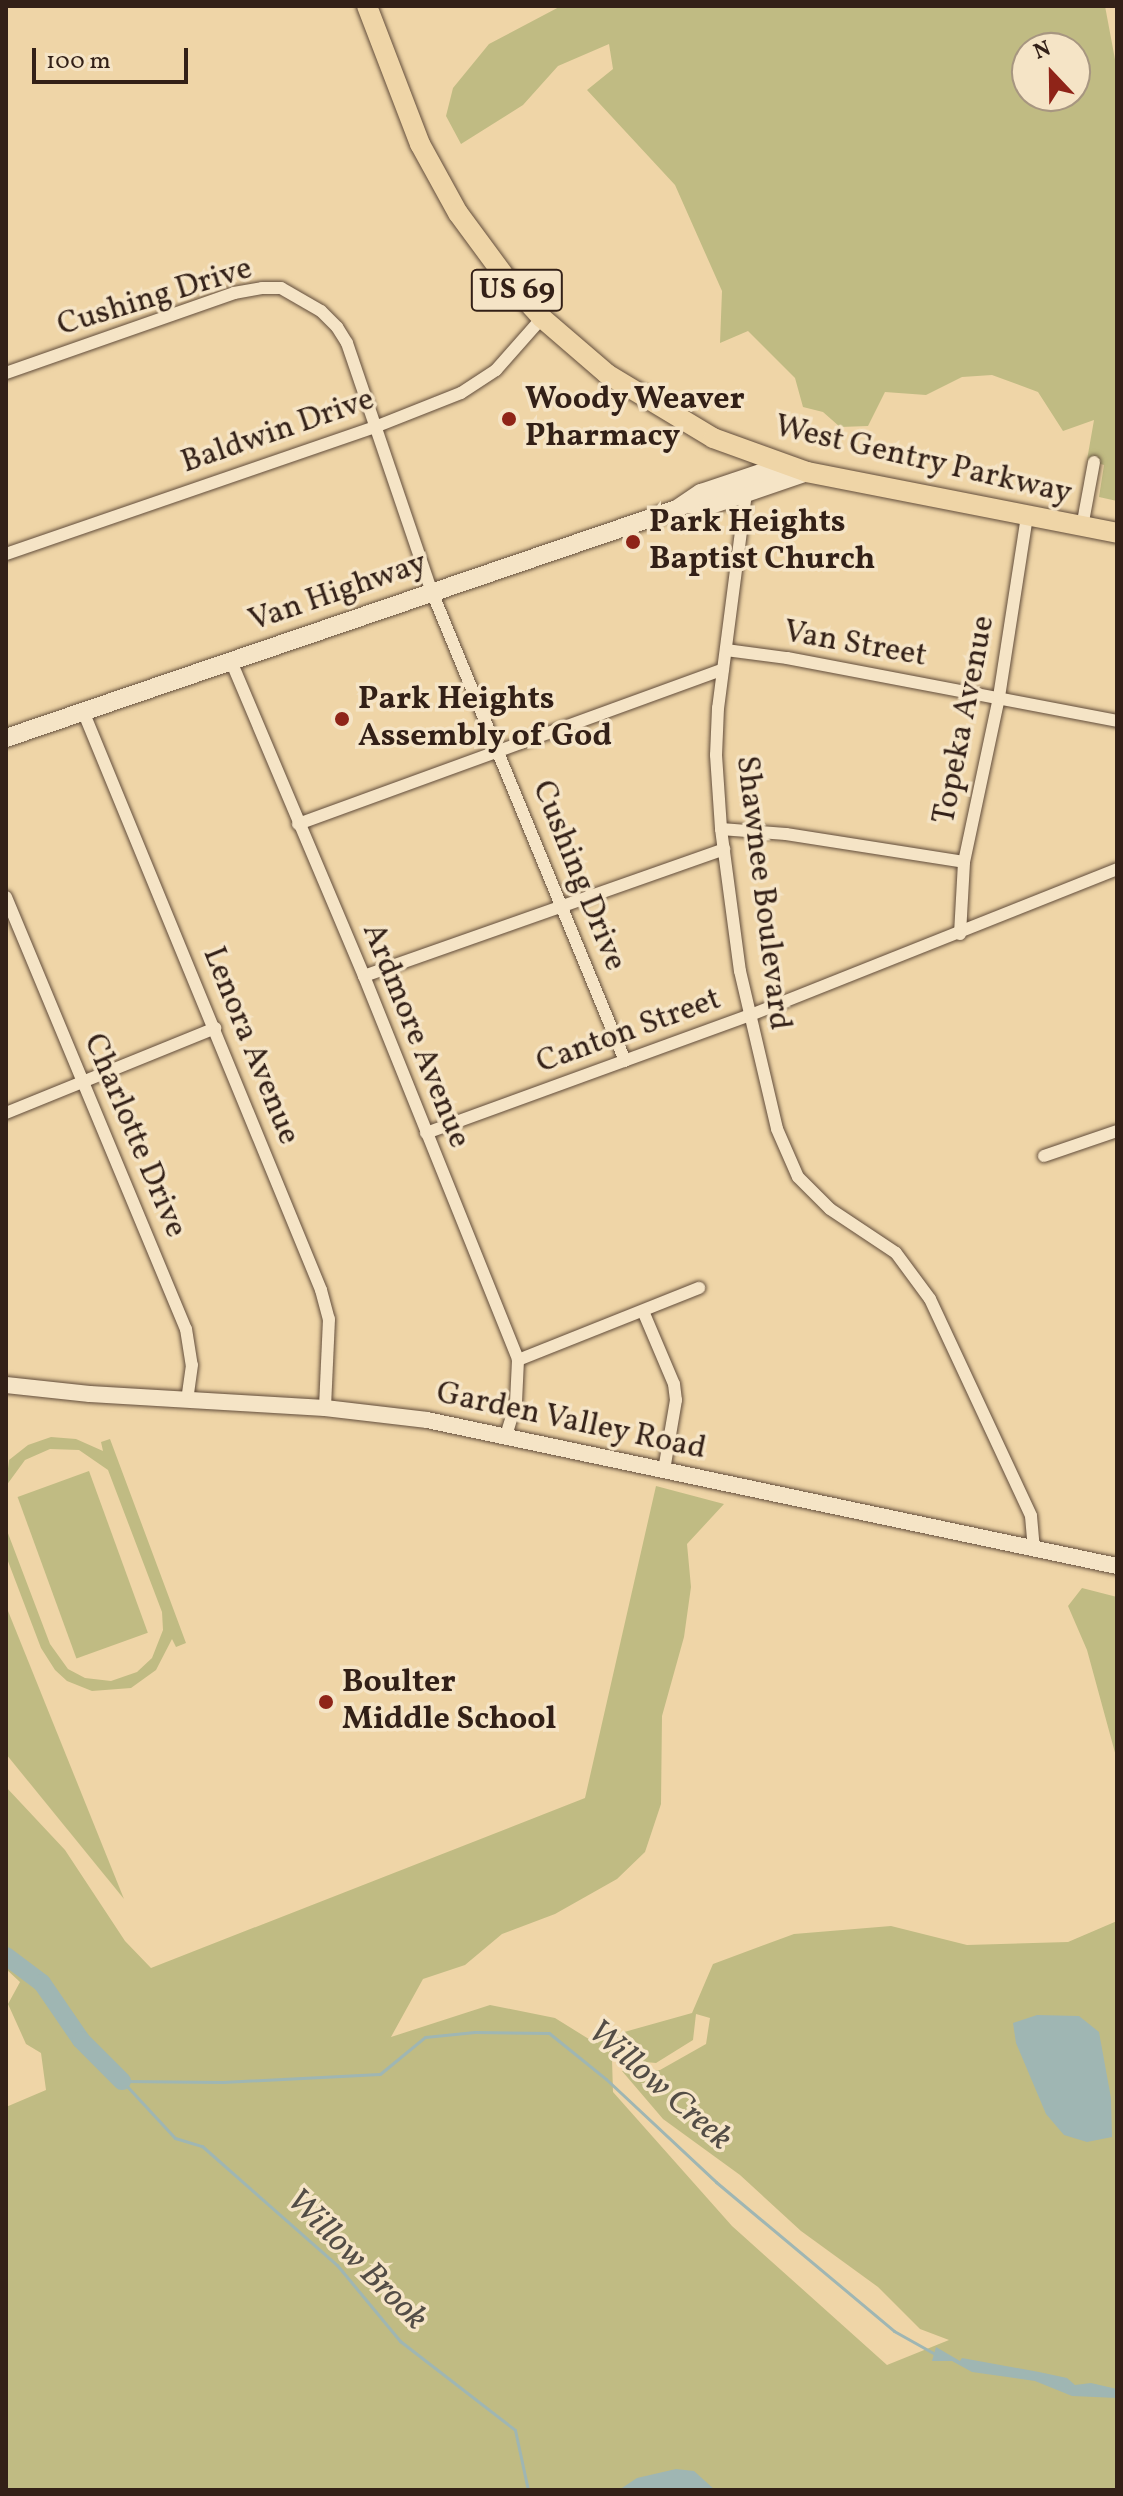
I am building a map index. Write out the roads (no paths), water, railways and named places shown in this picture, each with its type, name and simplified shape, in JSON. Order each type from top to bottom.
[{"type":"main road","name":"West Gentry Parkway","points":[[367,6],[398,91],[432,169],[480,243],[542,318],[607,374],[652,404],[713,438],[784,465],[1117,533]]},
{"type":"main road","name":"Van Highway","points":[[6,738],[689,504],[701,493],[784,465]]},
{"type":"main road","name":"Van Highway","points":[[689,504],[705,507],[807,472]]},
{"type":"street","name":"Cushing Drive","points":[[6,373],[234,293],[281,288],[321,311],[337,327],[347,343],[432,592],[564,905],[625,1061]]},
{"type":"street","name":"Baldwin Drive","points":[[6,554],[375,427],[461,393],[496,370],[542,318]]},
{"type":"street","points":[[1082,527],[1094,462]]},
{"type":"street","name":"Shawnee Boulevard","points":[[746,493],[723,669],[716,755],[721,829],[748,1016],[785,1154],[812,1193],[896,1253],[923,1287],[954,1345],[1031,1516],[1034,1549]]},
{"type":"street","name":"Topeka Avenue","points":[[960,934],[964,862],[999,697],[1027,516]]},
{"type":"street","name":"Van Street","points":[[726,650],[787,658],[1117,721]]},
{"type":"street","name":"Ardmore Avenue","points":[[231,661],[364,976],[518,1360],[516,1403],[506,1436]]},
{"type":"street","points":[[298,824],[723,669]]},
{"type":"street","name":"Lenora Avenue","points":[[83,711],[321,1290],[329,1319],[325,1408]]},
{"type":"street","points":[[721,829],[786,834],[964,862]]},
{"type":"street","points":[[364,976],[724,849]]},
{"type":"street","name":"Canton Street","points":[[426,1133],[748,1016],[1117,869]]},
{"type":"street","name":"Charlotte Drive","points":[[6,897],[186,1329],[192,1365],[187,1400]]},
{"type":"street","points":[[6,1113],[215,1028]]},
{"type":"street","points":[[1044,1156],[1117,1131]]},
{"type":"street","points":[[518,1360],[699,1288]]},
{"type":"street","points":[[643,1311],[674,1384],[676,1400],[664,1470]]},
{"type":"street","name":"Garden Valley Road","points":[[6,1385],[325,1408],[427,1420],[1117,1566]]},
{"type":"water","points":[[1037,2015],[1079,2016],[1099,2032],[1111,2098],[1112,2137],[1087,2142],[1064,2135],[1046,2114],[1016,2043],[1013,2023]]},
{"type":"water","points":[[936,2347],[960,2361],[962,2358],[1039,2372],[1067,2378],[1075,2385],[1091,2383],[1117,2389],[1117,2398],[1072,2396],[1035,2381],[972,2372],[952,2361],[932,2361]]},
{"type":"water","points":[[676,2469],[694,2471],[715,2490],[619,2490],[637,2478]]},
{"type":"waterway","name":"Willow Creek","points":[[6,1956],[42,1983],[81,2040],[122,2081]]},
{"type":"waterway","name":"Willow Creek","points":[[122,2081],[223,2082],[380,2074],[425,2037],[475,2032],[549,2033],[606,2079],[716,2182],[894,2331],[935,2354]]},
{"type":"waterway","name":"Willow Brook","points":[[124,2083],[175,2138],[202,2146],[337,2265],[400,2341],[515,2430],[528,2490]]},
{"type":"place","name":"Woody Weaver Pharmacy","points":[[509,419]]},
{"type":"place","name":"Park Heights Baptist Church","points":[[633,542]]},
{"type":"place","name":"Park Heights Assembly of God","points":[[342,719]]},
{"type":"place","name":"Boulter Middle School","points":[[326,1702]]}]
